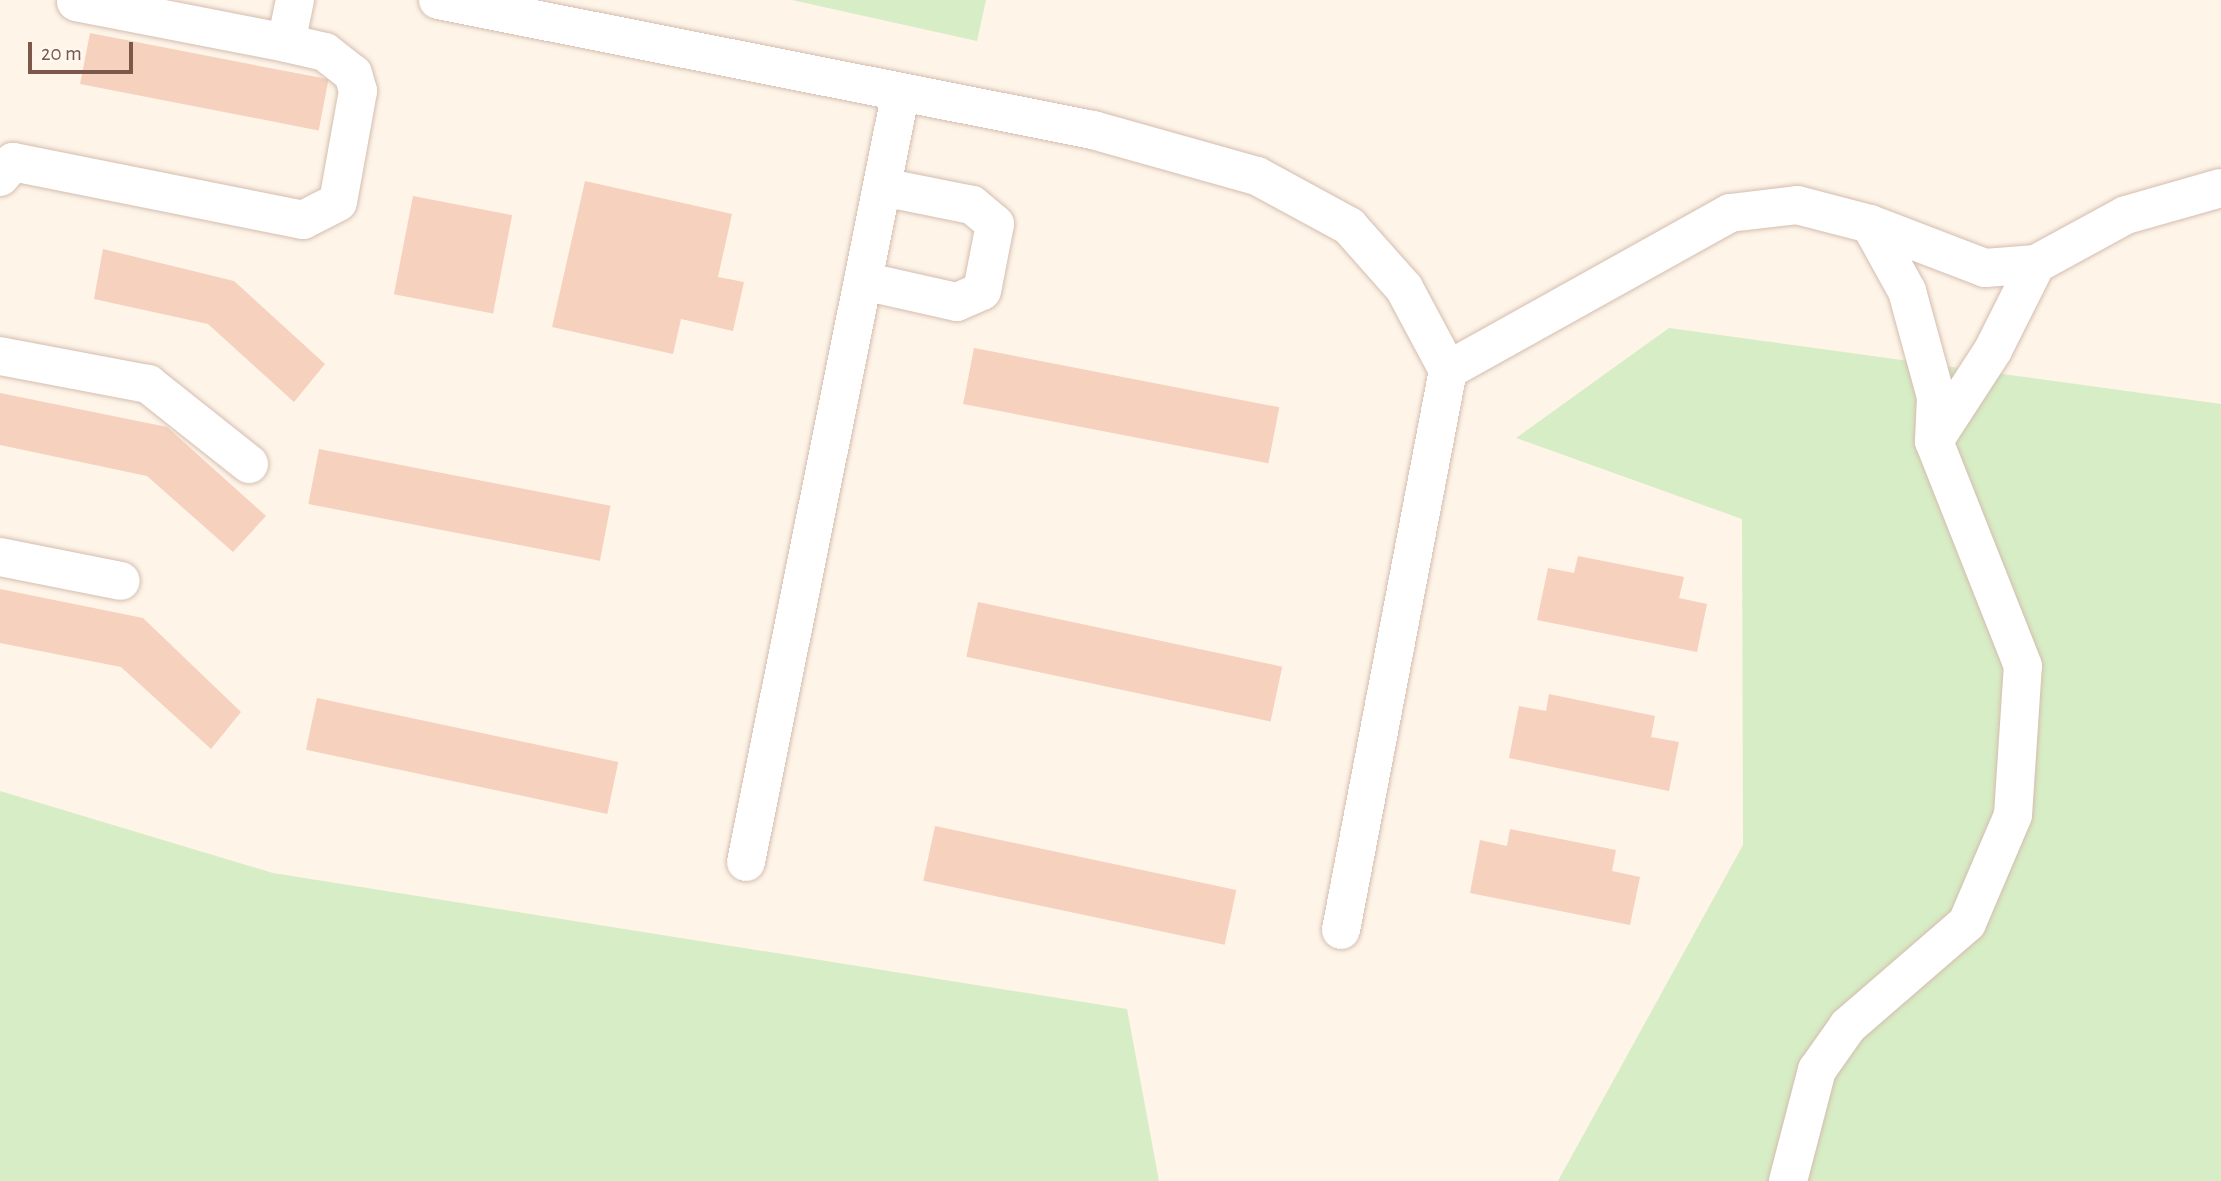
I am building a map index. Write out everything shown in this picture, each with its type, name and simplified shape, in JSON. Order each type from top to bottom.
[{"type":"lane","points":[[286,43],[295,0]]},
{"type":"lane","points":[[439,0],[900,96],[1093,130],[1257,176],[1349,226],[1404,288],[1448,370],[1341,930]]},
{"type":"lane","points":[[0,177],[13,162],[303,220],[338,202],[358,91],[353,74],[325,51],[76,2]]},
{"type":"lane","points":[[746,862],[900,96]]},
{"type":"lane","points":[[863,281],[957,302],[982,291],[995,224],[972,205],[882,187]]},
{"type":"lane","points":[[1448,370],[1730,213],[1797,205],[1870,224],[1985,268],[2036,264],[2126,215],[2221,188]]},
{"type":"lane","points":[[1788,1181],[1817,1070],[1849,1026],[1967,923],[2013,815],[2023,666],[1934,441],[1936,397],[1907,291],[1870,224]]},
{"type":"lane","points":[[1934,441],[1993,350],[2036,264]]},
{"type":"lane","points":[[0,356],[148,384],[249,464]]},
{"type":"lane","points":[[0,557],[121,581]]},
{"type":"green space","points":[[792,0],[986,0],[977,41]]},
{"type":"green space","points":[[1669,328],[2221,404],[2221,1181],[1558,1181],[1743,845],[1742,519],[1516,438]]},
{"type":"green space","points":[[0,791],[273,873],[1127,1009],[1159,1181],[0,1181]]},
{"type":"building","points":[[90,33],[329,79],[319,130],[80,84]]},
{"type":"building","points":[[585,181],[732,214],[718,277],[744,282],[733,331],[681,319],[673,354],[552,327]]},
{"type":"building","points":[[413,196],[512,215],[493,313],[394,294]]},
{"type":"building","points":[[103,249],[234,281],[325,364],[294,402],[208,324],[94,299]]},
{"type":"building","points":[[974,348],[1279,407],[1268,463],[963,404]]},
{"type":"building","points":[[0,393],[167,427],[266,516],[233,552],[147,476],[0,445]]},
{"type":"building","points":[[319,449],[611,506],[600,561],[308,504]]},
{"type":"building","points":[[1578,556],[1684,577],[1679,598],[1707,604],[1697,652],[1537,620],[1548,568],[1574,573]]},
{"type":"building","points":[[0,589],[143,618],[241,712],[211,749],[121,667],[0,643]]},
{"type":"building","points":[[978,602],[1282,667],[1271,721],[966,657]]},
{"type":"building","points":[[1549,694],[1655,716],[1651,737],[1679,742],[1669,791],[1509,758],[1519,706],[1546,711]]},
{"type":"building","points":[[317,698],[618,762],[607,814],[306,750]]},
{"type":"building","points":[[935,826],[1236,890],[1225,945],[923,881]]},
{"type":"building","points":[[1510,829],[1616,850],[1612,871],[1640,877],[1630,925],[1470,893],[1480,840],[1507,846]]}]
